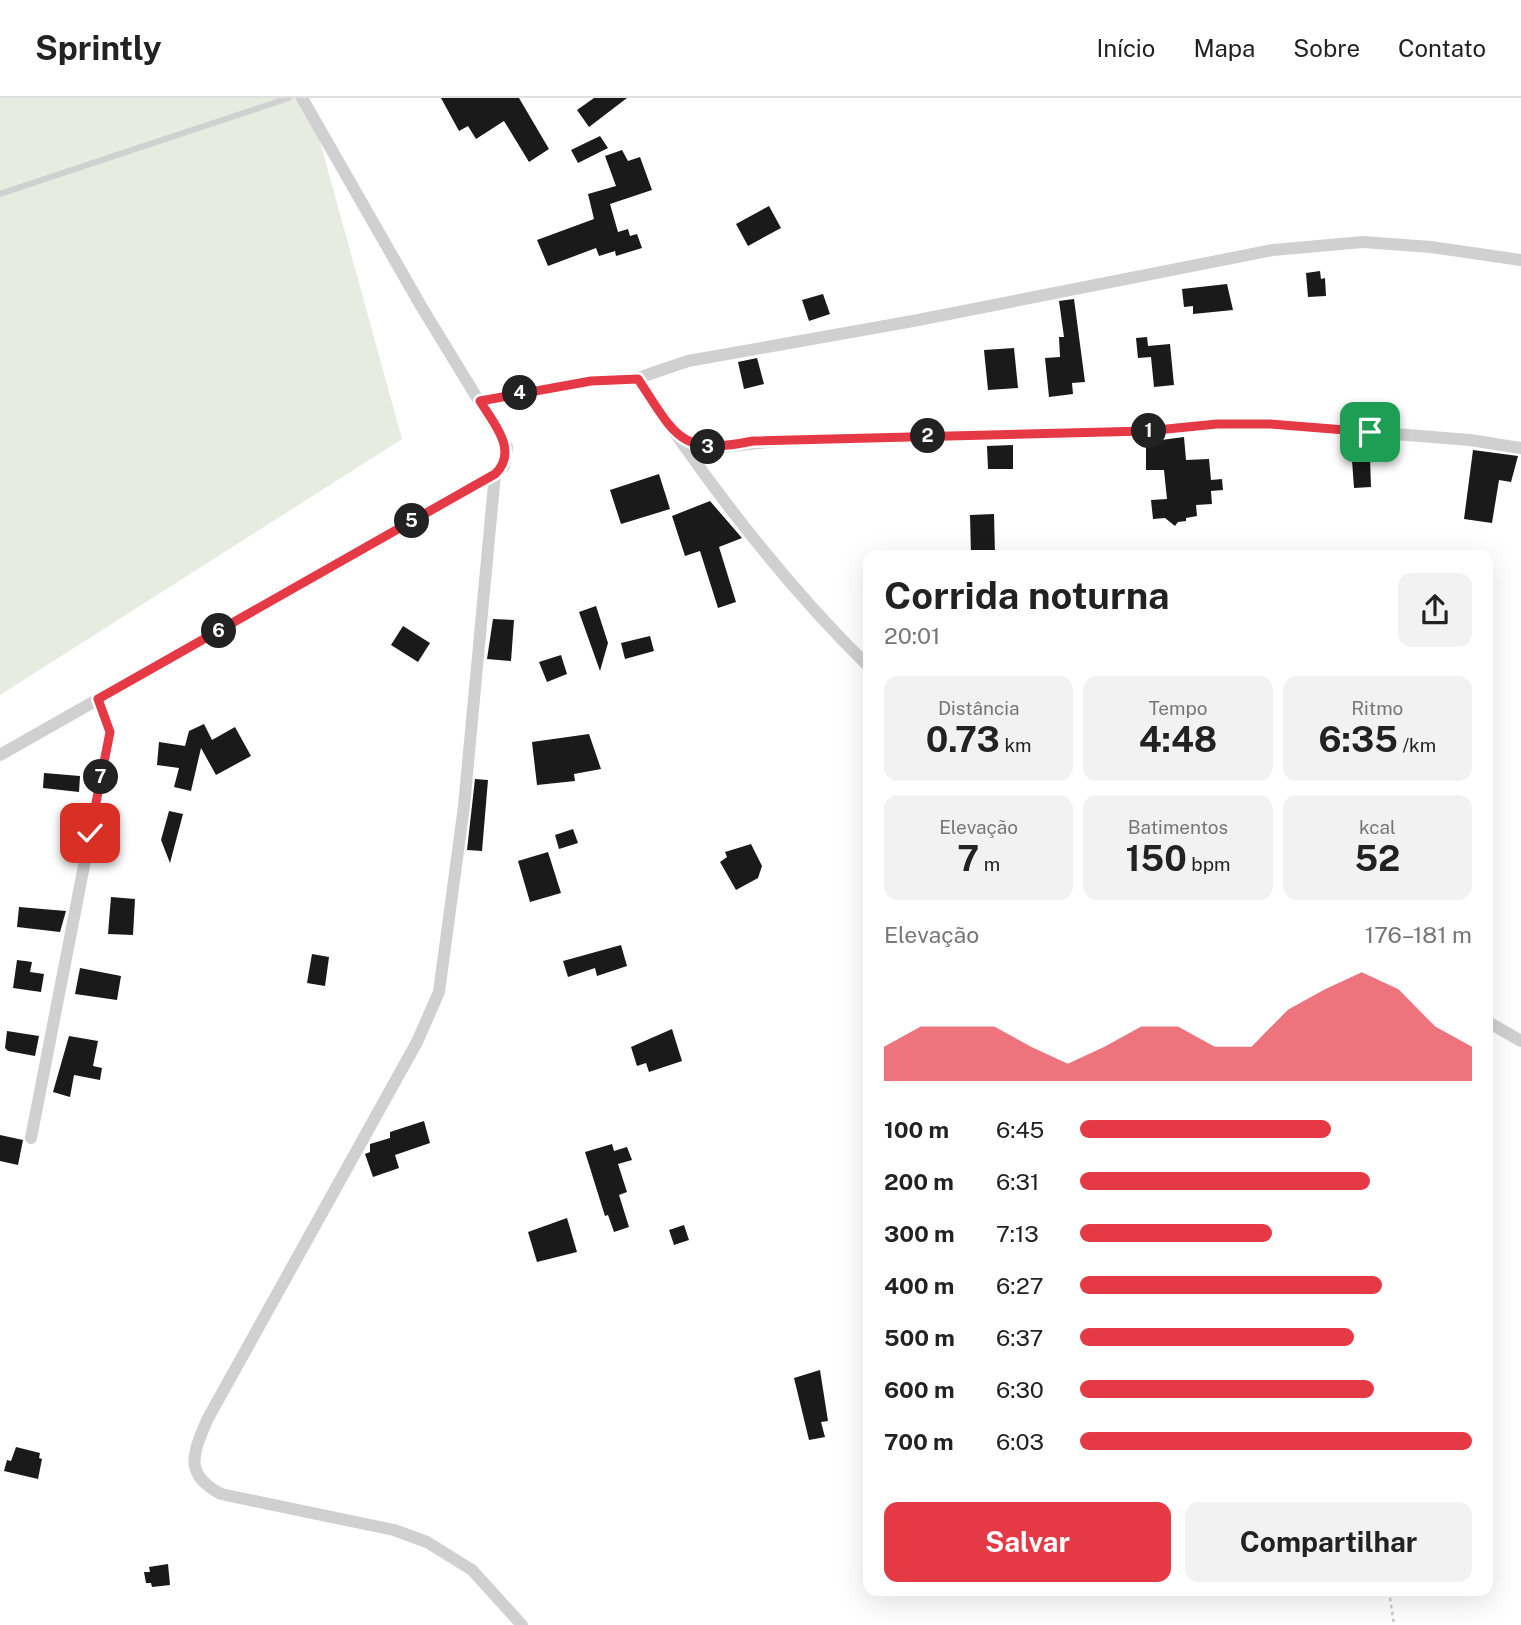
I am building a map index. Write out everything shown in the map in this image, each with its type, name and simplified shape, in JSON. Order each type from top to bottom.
[{"type":"street","points":[[0,755],[495,474],[504,466],[507,447],[421,306],[302,98]]},
{"type":"street","points":[[480,401],[591,381],[638,379],[688,361],[913,321],[1273,250],[1363,242],[1431,247],[1521,260]]},
{"type":"street","points":[[638,379],[676,434],[826,623],[863,661]]},
{"type":"street","points":[[676,434],[695,446],[722,447],[786,440],[1147,431],[1217,424],[1270,424],[1470,440],[1521,448]]},
{"type":"street","points":[[495,474],[464,806],[439,992],[417,1042],[207,1420],[194,1452],[194,1469],[206,1486],[221,1494],[394,1530],[427,1542],[472,1570],[522,1625]]},
{"type":"street","points":[[31,1138],[110,732],[98,699]]},
{"type":"street","points":[[1493,1026],[1521,1041]]},
{"type":"lane","points":[[0,194],[289,98]]},
{"type":"path","points":[[1390,1596],[1394,1625]]},
{"type":"shaded area","points":[[0,98],[308,98],[402,439],[0,695]]},
{"type":"building","points":[[441,98],[519,98],[549,149],[529,162],[504,121],[476,139],[468,126],[459,131]]},
{"type":"building","points":[[594,98],[627,98],[589,127],[577,110]]},
{"type":"building","points":[[600,136],[608,148],[578,163],[571,150]]},
{"type":"building","points":[[622,150],[628,161],[640,157],[652,190],[610,204],[618,232],[628,229],[630,236],[637,234],[642,248],[616,256],[615,251],[599,256],[596,248],[548,266],[537,240],[594,219],[588,194],[616,186],[605,156]]},
{"type":"building","points":[[769,206],[781,228],[748,246],[736,224]]},
{"type":"building","points":[[1320,271],[1321,279],[1325,278],[1326,296],[1308,297],[1306,273]]},
{"type":"building","points":[[1227,284],[1233,310],[1193,314],[1193,306],[1184,307],[1182,289]]},
{"type":"building","points":[[823,294],[830,314],[809,321],[802,300]]},
{"type":"building","points":[[1074,299],[1085,382],[1072,383],[1073,394],[1049,397],[1045,358],[1060,357],[1059,337],[1064,337],[1059,301]]},
{"type":"building","points":[[1147,337],[1148,346],[1170,344],[1174,385],[1154,387],[1151,357],[1138,358],[1136,338]]},
{"type":"building","points":[[1014,348],[1018,388],[988,390],[984,350]]},
{"type":"building","points":[[757,358],[764,384],[744,389],[738,362]]},
{"type":"building","points":[[1184,437],[1186,460],[1209,459],[1211,480],[1222,479],[1223,490],[1211,491],[1212,504],[1196,505],[1197,516],[1186,518],[1186,521],[1178,522],[1175,526],[1165,518],[1153,519],[1151,500],[1167,499],[1164,470],[1146,470],[1146,442]]},
{"type":"building","points":[[1013,445],[1013,469],[988,469],[987,446]]},
{"type":"building","points":[[1473,450],[1518,456],[1511,482],[1499,480],[1492,523],[1464,519]]},
{"type":"building","points":[[1370,458],[1371,487],[1354,488],[1352,460]]},
{"type":"building","points":[[659,474],[670,509],[621,524],[610,490]]},
{"type":"building","points":[[710,501],[742,538],[719,547],[736,602],[718,608],[700,551],[685,556],[672,516]]},
{"type":"building","points":[[994,514],[995,550],[971,550],[970,515]]},
{"type":"building","points":[[596,606],[608,643],[600,671],[579,612]]},
{"type":"building","points":[[493,619],[514,620],[511,661],[487,659]]},
{"type":"building","points":[[403,626],[430,643],[418,662],[391,645]]},
{"type":"building","points":[[650,636],[654,651],[625,659],[621,643]]},
{"type":"building","points":[[561,655],[567,674],[547,682],[539,662]]},
{"type":"building","points":[[204,724],[212,740],[235,727],[251,756],[216,775],[201,748],[191,791],[174,787],[179,768],[157,765],[159,742],[185,746],[189,731]]},
{"type":"building","points":[[589,734],[601,769],[574,774],[575,781],[537,785],[532,742]]},
{"type":"building","points":[[44,773],[80,776],[79,792],[43,788]]},
{"type":"building","points":[[475,779],[488,780],[482,851],[467,850]]},
{"type":"building","points":[[169,811],[183,814],[170,863],[161,840]]},
{"type":"building","points":[[573,829],[578,843],[559,849],[555,835]]},
{"type":"building","points":[[751,844],[762,866],[758,878],[736,890],[720,862],[727,857],[725,852]]},
{"type":"building","points":[[548,852],[561,893],[530,902],[518,861]]},
{"type":"building","points":[[111,897],[135,899],[133,935],[108,934]]},
{"type":"building","points":[[19,907],[66,911],[60,932],[17,927]]},
{"type":"building","points":[[621,945],[627,966],[597,976],[595,968],[568,977],[563,961]]},
{"type":"building","points":[[312,954],[329,957],[325,986],[307,983]]},
{"type":"building","points":[[17,960],[32,962],[30,972],[44,974],[41,992],[13,988]]},
{"type":"building","points":[[80,968],[121,976],[117,1000],[75,994]]},
{"type":"building","points":[[672,1029],[682,1061],[649,1072],[646,1063],[637,1066],[631,1047]]},
{"type":"building","points":[[7,1031],[39,1036],[35,1056],[8,1051],[5,1048]]},
{"type":"building","points":[[69,1036],[98,1041],[93,1066],[102,1068],[100,1080],[74,1075],[70,1097],[53,1092]]},
{"type":"building","points":[[424,1121],[430,1143],[395,1155],[399,1168],[373,1177],[365,1154],[370,1152],[370,1144],[390,1138],[390,1132]]},
{"type":"building","points":[[0,1135],[23,1140],[18,1165],[0,1161]]},
{"type":"building","points":[[612,1144],[614,1151],[627,1147],[632,1160],[618,1164],[627,1192],[619,1195],[629,1227],[614,1232],[608,1215],[605,1216],[585,1152]]},
{"type":"building","points":[[567,1218],[577,1252],[537,1262],[528,1232]]},
{"type":"building","points":[[684,1225],[689,1240],[674,1245],[669,1230]]},
{"type":"building","points":[[820,1370],[828,1421],[821,1422],[825,1437],[809,1440],[794,1378]]},
{"type":"building","points":[[16,1447],[40,1453],[39,1458],[42,1459],[38,1479],[4,1471],[7,1460],[11,1461]]},
{"type":"building","points":[[168,1564],[170,1585],[152,1587],[151,1583],[146,1583],[144,1572],[150,1572],[149,1567]]},
{"type":"route","points":[[90,833],[110,732],[109,722],[98,699],[495,474],[504,466],[507,447],[480,401],[591,381],[638,379],[676,434],[695,446],[722,447],[753,441],[1147,431],[1217,424],[1270,424],[1370,432]]}]
